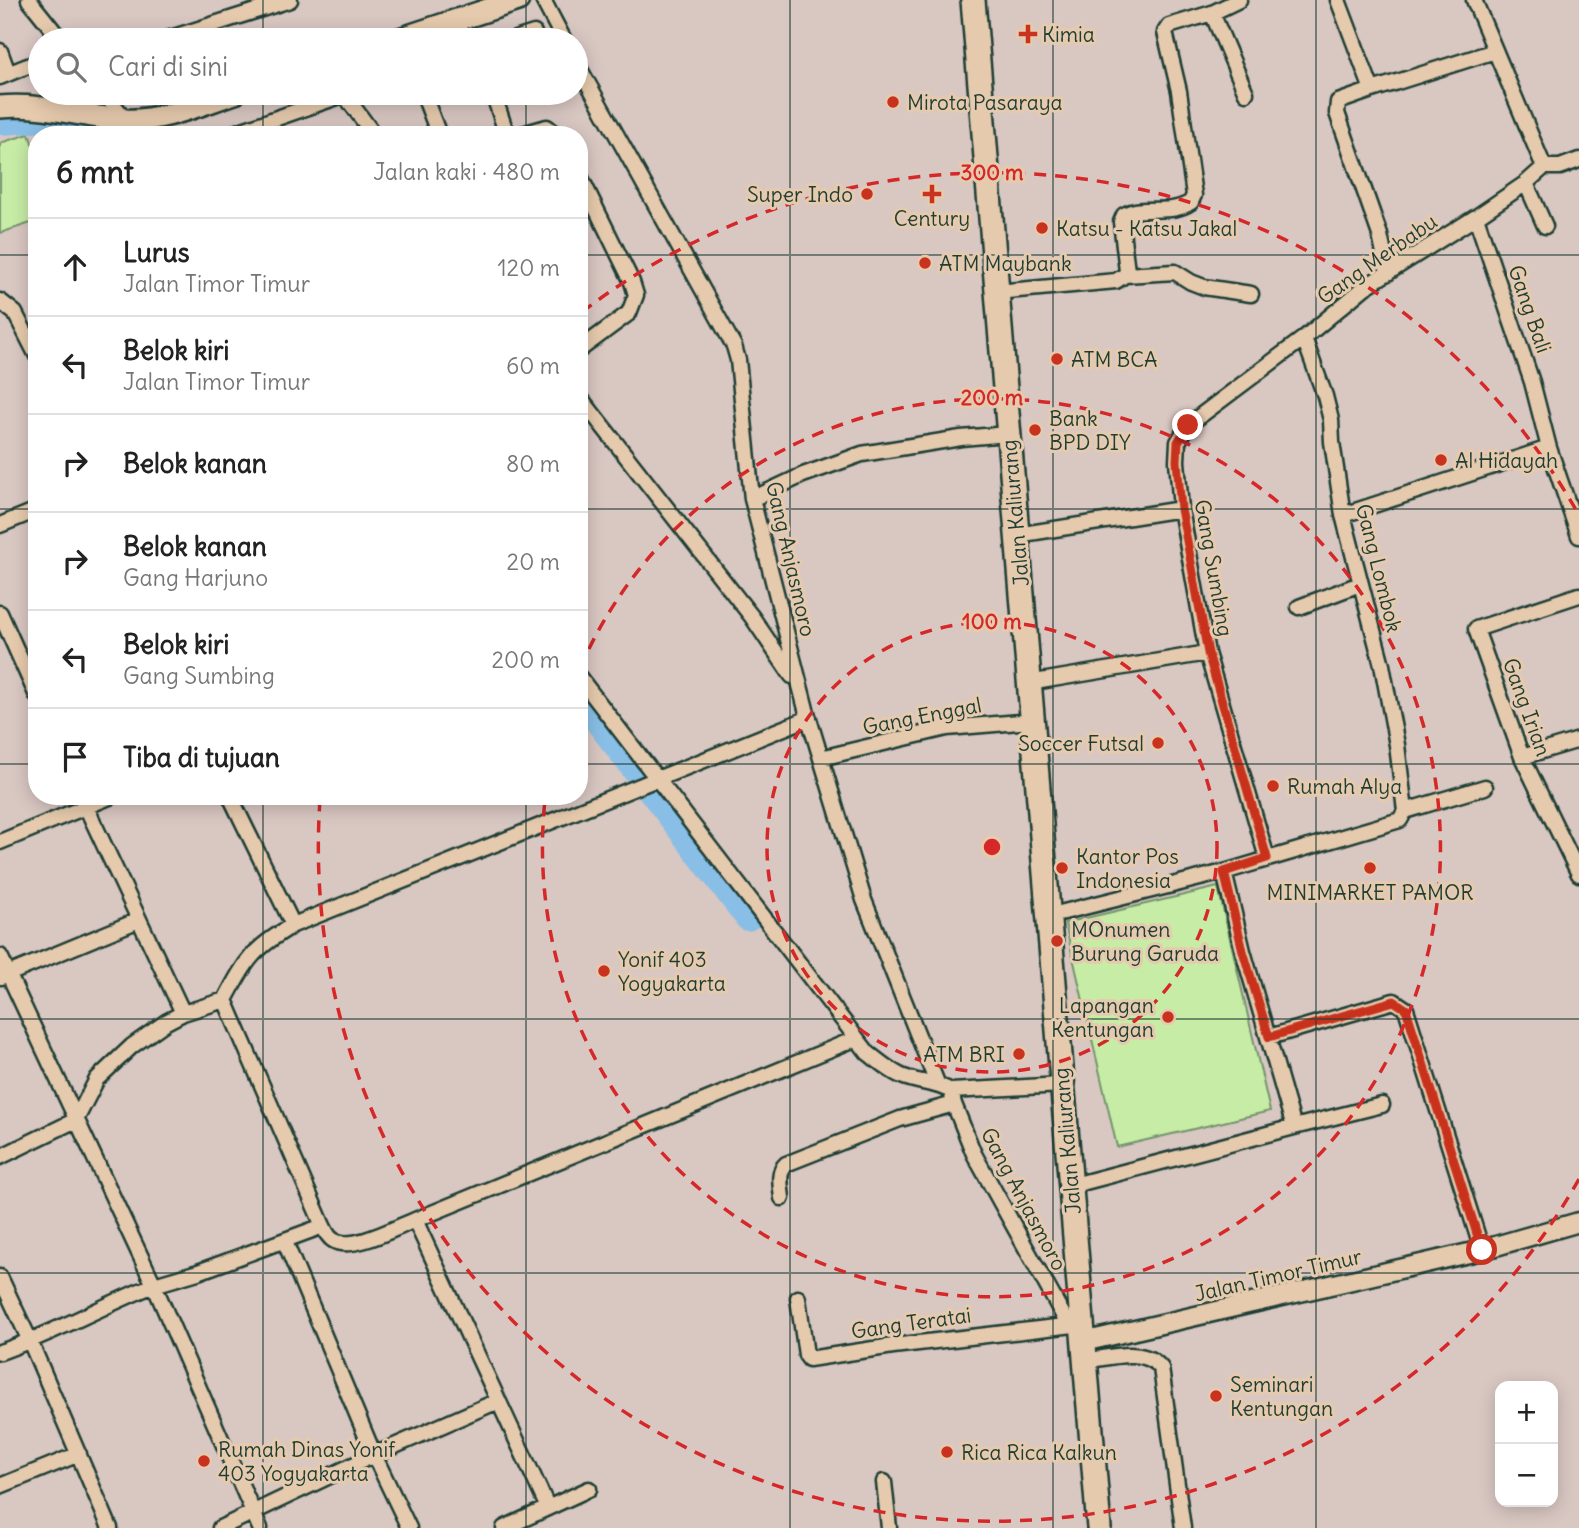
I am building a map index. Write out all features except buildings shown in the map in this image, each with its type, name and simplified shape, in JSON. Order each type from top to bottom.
[{"type":"main road","points":[[433,28],[518,0]]},
{"type":"main road","name":"Jalan Kaliurang","points":[[973,0],[1062,1085],[1079,1338],[1099,1528]]},
{"type":"main road","points":[[0,107],[60,109],[141,124],[198,105]]},
{"type":"street","points":[[29,0],[51,28]]},
{"type":"street","points":[[202,28],[290,0]]},
{"type":"street","points":[[542,0],[557,28]]},
{"type":"street","points":[[1125,275],[1121,222],[1124,215],[1132,211],[1184,207],[1191,202],[1194,195],[1178,90],[1165,32],[1169,26],[1212,13],[1239,0]]},
{"type":"street","points":[[1338,0],[1372,90]]},
{"type":"street","points":[[1474,0],[1544,167],[1560,167],[1579,160]]},
{"type":"street","points":[[1212,13],[1246,93]]},
{"type":"street","points":[[0,51],[4,75],[28,66]]},
{"type":"street","points":[[1388,273],[1380,235],[1336,106],[1338,102],[1372,90],[1495,51]]},
{"type":"street","name":"Gang Anjasmoro","points":[[588,84],[734,346],[738,360],[752,499],[802,696],[864,900],[937,1083]]},
{"type":"street","points":[[118,105],[141,124]]},
{"type":"street","points":[[254,126],[315,105]]},
{"type":"street","points":[[354,105],[368,126]]},
{"type":"street","points":[[428,105],[436,126]]},
{"type":"street","points":[[497,105],[504,126]]},
{"type":"street","name":"Gang Merbabu","points":[[1304,338],[1365,287],[1476,217],[1526,183],[1544,167]]},
{"type":"street","points":[[1526,183],[1545,226]]},
{"type":"street","points":[[588,192],[636,295],[629,313],[588,343]]},
{"type":"street","name":"Gang Bali","points":[[1476,217],[1532,382],[1549,448],[1579,536]]},
{"type":"street","points":[[997,292],[1116,281],[1125,275],[1175,272],[1204,287],[1251,294]]},
{"type":"street","points":[[0,301],[15,313],[28,338]]},
{"type":"street","name":"Gang Sumbing","points":[[1267,858],[1208,653],[1181,509],[1178,442],[1188,425],[1304,338]]},
{"type":"street","name":"Gang Lombok","points":[[1304,338],[1331,419],[1343,515],[1382,664],[1397,745],[1405,811]]},
{"type":"street","points":[[588,407],[752,617],[785,665],[802,696]]},
{"type":"street","points":[[752,499],[803,475],[862,454],[961,438],[1008,434]]},
{"type":"street","points":[[1343,515],[1549,448]]},
{"type":"street","points":[[1017,535],[1181,509]]},
{"type":"street","points":[[0,525],[28,514]]},
{"type":"street","points":[[1299,607],[1360,584]]},
{"type":"street","name":"Gang Irian","points":[[1577,866],[1522,757],[1476,629],[1579,595]]},
{"type":"street","points":[[0,613],[28,676]]},
{"type":"street","points":[[1028,683],[1208,653]]},
{"type":"street","points":[[588,689],[855,1039],[885,1067],[906,1078],[937,1083],[952,1097]]},
{"type":"street","points":[[0,1157],[76,1120],[97,1079],[132,1046],[166,1021],[225,1000],[247,959],[265,942],[293,925],[809,718]]},
{"type":"street","name":"Gang Enggal","points":[[821,758],[947,728],[1032,721]]},
{"type":"street","points":[[1522,757],[1579,740]]},
{"type":"street","points":[[1048,916],[1224,872],[1400,820],[1405,811],[1485,787]]},
{"type":"street","points":[[0,842],[78,805]]},
{"type":"street","points":[[85,805],[183,1013]]},
{"type":"street","points":[[234,805],[293,925]]},
{"type":"street","points":[[1224,872],[1243,951],[1294,1127]]},
{"type":"street","points":[[4,976],[139,920]]},
{"type":"street","points":[[0,956],[4,976],[154,1284],[260,1528]]},
{"type":"street","points":[[225,1000],[323,1226],[330,1239],[341,1244],[352,1244],[415,1220],[855,1039]]},
{"type":"street","points":[[1269,1037],[1394,1001],[1401,1003],[1406,1009],[1482,1250]]},
{"type":"street","points":[[782,1198],[780,1175],[786,1164],[952,1097],[1062,1085]]},
{"type":"street","name":"Gang Anjasmoro","points":[[952,1097],[974,1154],[1079,1338]]},
{"type":"street","points":[[1070,1186],[1382,1105]]},
{"type":"street","points":[[415,1220],[548,1508]]},
{"type":"street","name":"Jalan Timor Timur","points":[[1079,1338],[1482,1250],[1579,1222]]},
{"type":"street","points":[[0,1352],[154,1284],[183,1277],[285,1242],[323,1226]]},
{"type":"street","points":[[285,1242],[374,1455],[409,1528]]},
{"type":"street","points":[[0,1277],[110,1528]]},
{"type":"street","name":"Gang Teratai","points":[[798,1298],[806,1355],[809,1359],[1079,1338]]},
{"type":"street","points":[[1079,1338],[1155,1360],[1161,1368],[1183,1528]]},
{"type":"street","points":[[220,1528],[374,1455],[498,1401]]},
{"type":"street","points":[[0,1486],[79,1454]]},
{"type":"street","points":[[884,1482],[889,1528]]},
{"type":"street","points":[[504,1528],[529,1523],[548,1508],[589,1489]]},
{"type":"green space","points":[[28,134],[28,224],[0,233],[0,143]]},
{"type":"green space","name":"Lapangan Kentungan","points":[[1218,887],[1270,1111],[1117,1147],[1065,923]]},
{"type":"waterway","points":[[2,122],[58,118],[73,126]]},
{"type":"waterway","points":[[588,709],[748,918]]},
{"type":"place","name":"Kimia","points":[[1028,34]]},
{"type":"place","name":"Mirota Pasaraya","points":[[893,102]]},
{"type":"place","name":"Super Indo","points":[[867,194]]},
{"type":"place","name":"Century","points":[[932,194]]},
{"type":"place","name":"Katsu - Katsu Jakal","points":[[1042,228]]},
{"type":"place","name":"ATM Maybank","points":[[925,263]]},
{"type":"place","name":"ATM BCA","points":[[1057,359]]},
{"type":"place","name":"Bank BPD DIY","points":[[1035,430]]},
{"type":"place","name":"Al Hidayah","points":[[1441,460]]},
{"type":"place","name":"Soccer Futsal","points":[[1158,743]]},
{"type":"place","name":"Rumah Alya","points":[[1273,786]]},
{"type":"place","name":"Kantor Pos Indonesia","points":[[1062,868]]},
{"type":"place","name":"MINIMARKET PAMOR","points":[[1370,868]]},
{"type":"place","name":"MOnumen Burung Garuda","points":[[1057,941]]},
{"type":"place","name":"Yonif 403 Yogyakarta","points":[[604,971]]},
{"type":"place","name":"Lapangan Kentungan","points":[[1168,1017]]},
{"type":"place","name":"ATM BRI","points":[[1019,1054]]},
{"type":"place","name":"Seminari Kentungan","points":[[1216,1396]]},
{"type":"place","name":"Rica Rica Kalkun","points":[[947,1452]]},
{"type":"place","name":"Rumah Dinas Yonif 403 Yogyakarta","points":[[204,1461]]},
{"type":"route","points":[[1188,425],[1178,442],[1181,509],[1208,653],[1267,858],[1224,872],[1243,951],[1269,1037],[1394,1001],[1401,1003],[1406,1009],[1482,1250]]}]
